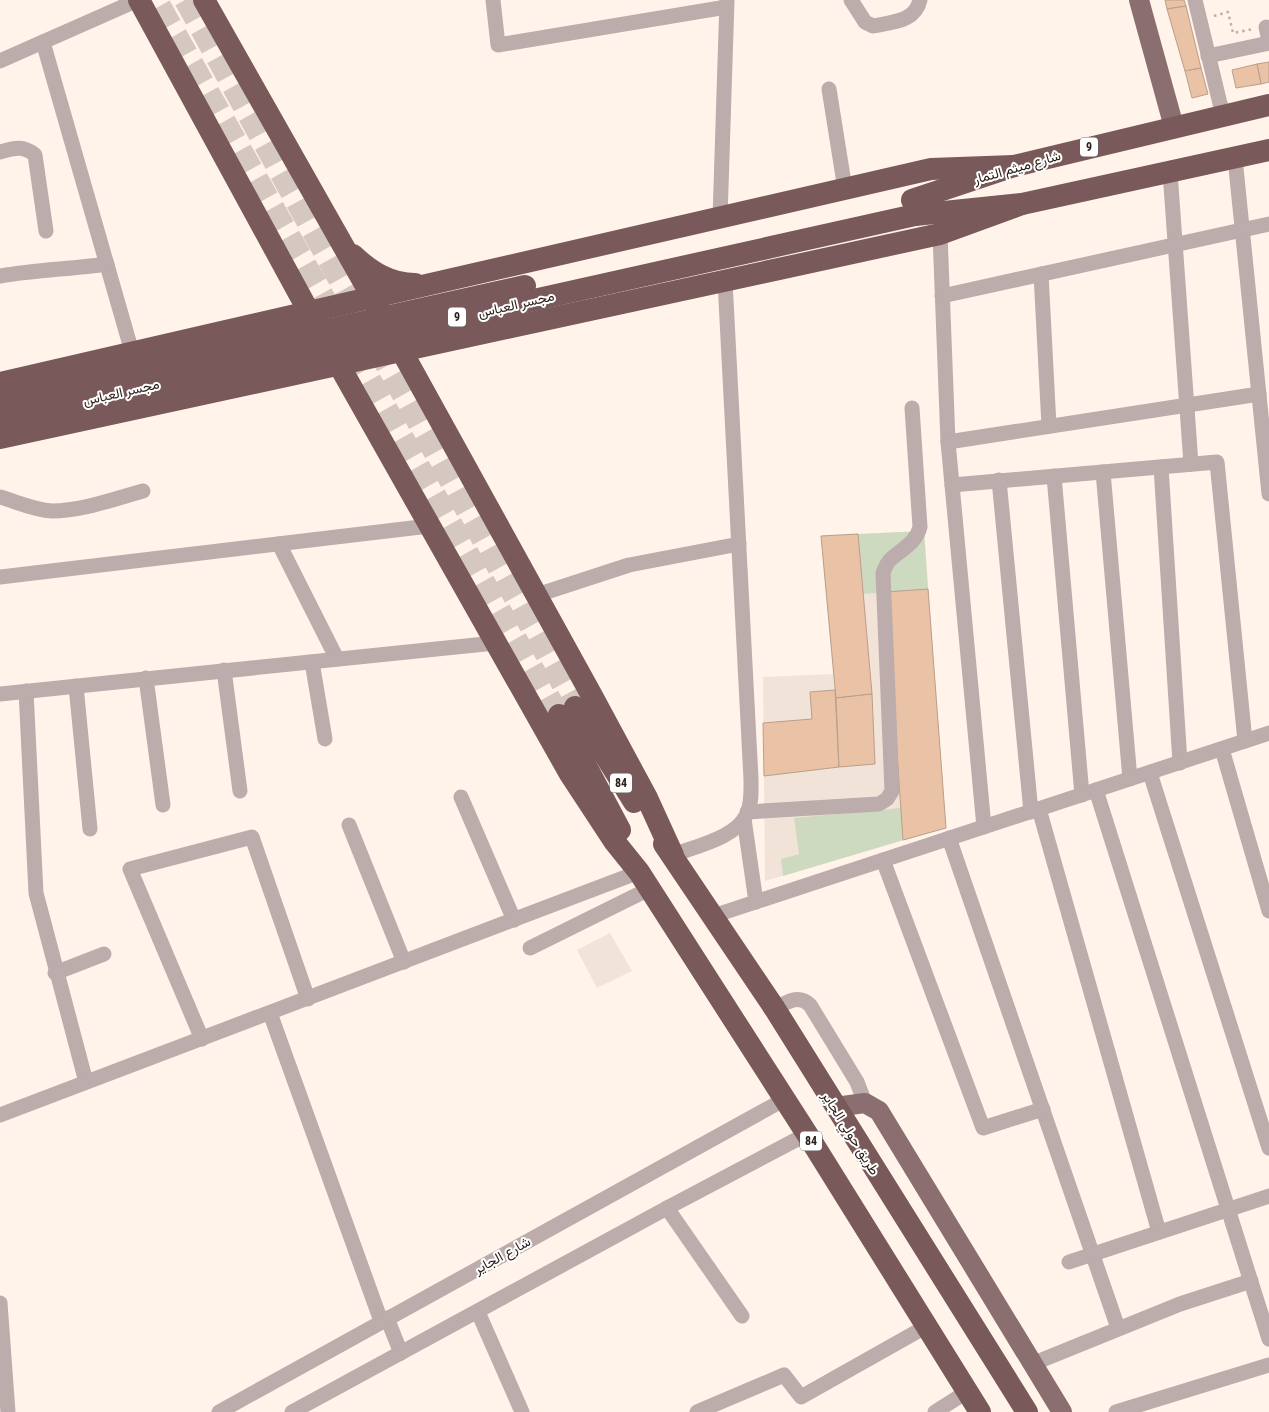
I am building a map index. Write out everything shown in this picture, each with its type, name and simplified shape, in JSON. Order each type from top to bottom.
[{"type":"highway","points":[[138,0],[309,312],[494,643],[570,774],[614,841],[644,880]]},
{"type":"highway","points":[[208,1],[537,595],[647,798],[673,855]]},
{"type":"highway","name":"شارع ميثم التمار","points":[[913,208],[1014,166],[1269,106]]},
{"type":"highway","name":"9","points":[[913,208],[1022,204],[1269,150]]},
{"type":"highway","points":[[0,383],[931,169],[1014,166]]},
{"type":"highway","points":[[0,438],[940,234],[1022,204]]},
{"type":"highway","name":"مجسر العباس","points":[[0,403],[913,208]]},
{"type":"highway","name":"مجسر العباس","points":[[0,419],[913,208]]},
{"type":"highway","points":[[341,242],[364,265],[390,280],[401,284],[431,284]]},
{"type":"highway","points":[[276,320],[290,302],[287,272]]},
{"type":"highway","points":[[428,396],[425,378],[431,361],[442,347],[456,339]]},
{"type":"highway","points":[[295,374],[329,378],[350,394],[362,407]]},
{"type":"highway","name":"84","points":[[673,855],[567,711],[599,787],[644,880],[785,1099],[980,1412]]},
{"type":"highway","name":"طريق حولي الجاير","points":[[673,855],[775,1009],[1027,1412]]},
{"type":"main road","points":[[1139,0],[1174,127]]},
{"type":"main road","points":[[835,1107],[865,1103],[879,1111],[1062,1412]]},
{"type":"street","points":[[0,61],[138,0]]},
{"type":"street","points":[[493,0],[498,45],[727,3],[720,218]]},
{"type":"street","points":[[851,0],[865,22],[873,26],[906,19],[918,8],[920,0]]},
{"type":"street","points":[[1194,0],[1223,116]]},
{"type":"street","points":[[1208,56],[1268,37]]},
{"type":"street","points":[[43,42],[132,352]]},
{"type":"street","points":[[829,90],[845,189]]},
{"type":"street","points":[[0,152],[19,147],[29,150],[35,155],[46,231]]},
{"type":"street","points":[[1235,158],[1242,230],[1263,367],[1259,394],[1269,494]]},
{"type":"street","points":[[1170,172],[1191,464]]},
{"type":"street","points":[[942,296],[1269,224]]},
{"type":"street","points":[[940,234],[948,442],[984,827]]},
{"type":"street","points":[[0,276],[49,268],[78,268],[107,264]]},
{"type":"street","points":[[1041,274],[1049,426]]},
{"type":"street","points":[[725,281],[751,779],[750,804],[746,816],[756,902]]},
{"type":"street","points":[[948,442],[1259,394]]},
{"type":"street","points":[[673,855],[728,833],[746,816],[879,804],[887,799],[892,791],[883,573],[889,560],[905,549],[918,535],[920,527],[912,408]]},
{"type":"street","points":[[952,485],[1217,462],[1246,741]]},
{"type":"street","points":[[1161,467],[1180,763]]},
{"type":"street","points":[[1103,472],[1130,779]]},
{"type":"street","points":[[1054,476],[1089,793],[1228,1209],[1269,1339]]},
{"type":"street","points":[[999,480],[1035,810],[1159,1232]]},
{"type":"street","points":[[0,497],[30,507],[52,511],[75,509],[143,492]]},
{"type":"street","points":[[0,577],[429,526]]},
{"type":"street","points":[[279,544],[337,659]]},
{"type":"street","points":[[537,595],[629,565],[738,544]]},
{"type":"street","points":[[0,694],[494,643]]},
{"type":"street","points":[[312,662],[325,739]]},
{"type":"street","points":[[224,670],[240,791]]},
{"type":"street","points":[[146,678],[163,805]]},
{"type":"street","points":[[76,686],[90,830]]},
{"type":"street","points":[[26,691],[36,893],[55,973],[86,1082]]},
{"type":"street","points":[[714,916],[1269,733]]},
{"type":"street","points":[[1222,749],[1269,911]]},
{"type":"street","points":[[1150,772],[1269,1148]]},
{"type":"street","points":[[461,797],[514,920]]},
{"type":"street","points":[[349,825],[404,962]]},
{"type":"street","points":[[202,1039],[130,869],[252,837],[308,999]]},
{"type":"street","points":[[949,838],[1118,1328]]},
{"type":"street","points":[[883,860],[983,1128],[1042,1109]]},
{"type":"street","points":[[0,1115],[514,920],[644,880]]},
{"type":"street","points":[[530,948],[644,880]]},
{"type":"street","points":[[55,973],[104,954]]},
{"type":"street","points":[[775,1009],[796,999],[805,1000],[810,1005],[857,1082],[865,1103]]},
{"type":"street","points":[[270,1013],[384,1320],[401,1353]]},
{"type":"street","name":"شارع الجاير","points":[[219,1412],[785,1099]]},
{"type":"street","points":[[292,1412],[807,1134]]},
{"type":"street","points":[[1069,1262],[1269,1196]]},
{"type":"street","points":[[667,1208],[742,1316]]},
{"type":"street","points":[[1032,1364],[1180,1304],[1250,1281]]},
{"type":"street","points":[[0,1303],[8,1412]]},
{"type":"street","points":[[478,1312],[522,1412]]},
{"type":"street","points":[[697,1412],[784,1375],[801,1397],[928,1326]]},
{"type":"street","points":[[1116,1412],[1269,1365]]},
{"type":"street","points":[[935,1412],[968,1391]]},
{"type":"path","points":[[1199,20],[1228,12],[1233,33]]},
{"type":"shaded area","points":[[924,531],[946,828],[765,881],[763,677],[833,674],[821,536]]},
{"type":"shaded area","points":[[610,933],[632,971],[597,988],[577,950]]},
{"type":"green space","points":[[924,531],[928,589],[863,594],[858,534]]},
{"type":"green space","points":[[901,808],[903,840],[783,876],[781,859],[799,854],[794,818]]},
{"type":"building","points":[[1165,0],[1184,0],[1186,6],[1167,9]]},
{"type":"building","points":[[1186,6],[1201,68],[1185,71],[1167,9]]},
{"type":"building","points":[[1269,62],[1269,82],[1261,84],[1257,64]]},
{"type":"building","points":[[1257,64],[1261,84],[1236,88],[1232,70]]},
{"type":"building","points":[[1201,68],[1208,94],[1192,98],[1185,71]]},
{"type":"building","points":[[858,534],[872,694],[836,698],[821,536]]},
{"type":"building","points":[[928,589],[946,828],[903,840],[886,592]]},
{"type":"building","points":[[835,690],[839,767],[764,776],[763,723],[812,719],[810,692]]},
{"type":"building","points":[[872,694],[875,764],[839,767],[836,698]]},
{"type":"tunnel","points":[[185,0],[575,707]]},
{"type":"tunnel","points":[[160,6],[559,715]]}]
